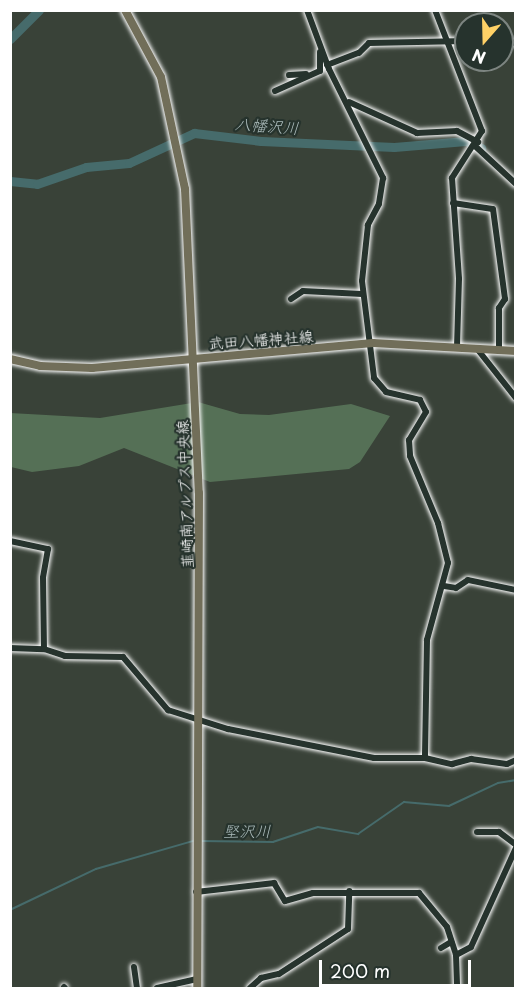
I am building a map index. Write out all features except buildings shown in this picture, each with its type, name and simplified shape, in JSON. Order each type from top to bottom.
[{"type":"main road","name":"韮崎南アルプス中央線","points":[[125,10],[153,61],[171,111],[182,158],[199,493],[200,719],[196,892],[198,988]]},
{"type":"main road","name":"武田八幡神社線","points":[[10,359],[40,366],[92,368],[373,343],[516,351]]},
{"type":"street","points":[[307,10],[327,65],[381,167],[383,185],[365,241],[362,294],[373,343],[378,387],[416,398],[426,412],[409,440],[410,456],[447,557],[444,586],[427,640],[425,758]]},
{"type":"street","points":[[435,10],[444,42],[482,132],[476,144],[454,171],[453,203],[459,279],[457,348]]},
{"type":"street","points":[[327,65],[360,53],[369,44],[454,42]]},
{"type":"street","points":[[275,91],[313,74],[321,66],[320,48]]},
{"type":"street","points":[[289,75],[313,74]]},
{"type":"street","points":[[348,102],[417,133],[458,131],[476,144],[516,184]]},
{"type":"street","points":[[453,203],[493,209],[505,298],[499,308],[499,351]]},
{"type":"street","points":[[291,299],[303,291],[362,294]]},
{"type":"street","points":[[478,350],[516,398]]},
{"type":"street","points":[[10,541],[48,549],[43,578],[44,649]]},
{"type":"street","points":[[444,586],[456,588],[468,580],[516,590]]},
{"type":"street","points":[[10,648],[44,649],[64,656],[123,657],[168,710],[228,729],[374,758],[425,758],[452,764],[471,759],[507,764],[516,760]]},
{"type":"street","points":[[456,955],[471,947],[495,899],[508,855],[516,846],[499,832],[477,832]]},
{"type":"street","points":[[196,892],[274,883],[285,901],[313,893],[348,891],[419,893],[439,912],[451,942],[456,955],[457,988]]},
{"type":"street","points":[[250,988],[348,929],[348,891]]},
{"type":"street","points":[[441,948],[451,942]]},
{"type":"street","points":[[134,967],[137,988]]},
{"type":"street","points":[[157,988],[197,979]]},
{"type":"green space","points":[[198,402],[240,414],[269,415],[351,404],[390,416],[360,462],[349,469],[210,482],[124,448],[79,466],[32,472],[11,467],[10,413],[100,418]]},
{"type":"waterway","points":[[10,39],[39,10]]},
{"type":"waterway","name":"八幡沢川","points":[[10,181],[37,184],[86,167],[129,163],[194,133],[261,141],[394,147],[466,141],[481,148]]},
{"type":"waterway","name":"堅沢川","points":[[201,841],[273,842],[318,827],[358,834],[404,802],[449,806],[498,783],[516,780]]},
{"type":"waterway","name":"堅沢川","points":[[10,910],[96,869],[193,841]]}]
